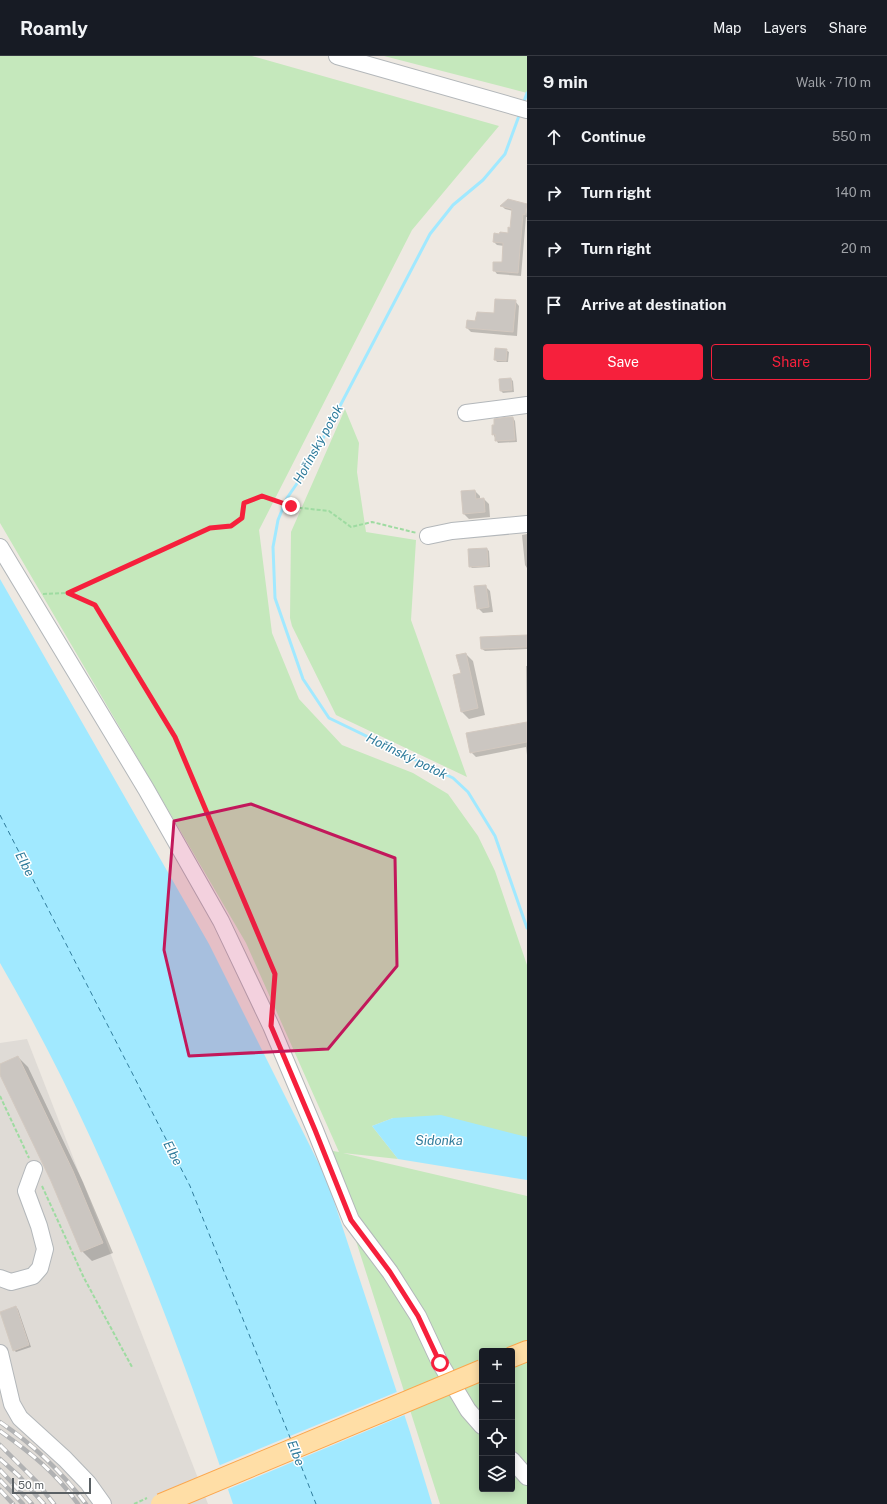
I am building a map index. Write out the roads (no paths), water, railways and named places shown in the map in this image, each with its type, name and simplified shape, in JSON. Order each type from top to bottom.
[{"type":"main road","points":[[515,1356],[527,1351]]},
{"type":"main road","points":[[161,1504],[479,1371]]},
{"type":"street","points":[[337,56],[527,110]]},
{"type":"street","points":[[466,413],[527,405]]},
{"type":"street","points":[[428,536],[452,531],[527,524]]},
{"type":"street","points":[[0,547],[146,789],[221,921],[280,1047],[351,1220],[390,1272],[418,1316],[440,1363],[468,1410],[479,1423]]},
{"type":"street","points":[[0,1278],[11,1282],[33,1276],[40,1268],[45,1249],[39,1226],[26,1191],[34,1169]]},
{"type":"street","points":[[0,1353],[12,1404],[20,1418],[65,1459],[88,1483],[103,1504]]},
{"type":"street","points":[[515,1463],[527,1477]]},
{"type":"water","name":"Elbe","points":[[0,579],[209,944],[327,1180],[410,1432],[432,1504],[233,1504],[158,1296],[101,1160],[36,1027],[0,963]]},
{"type":"water","name":"Sidonka","points":[[441,1115],[527,1137],[527,1180],[398,1159],[372,1126],[393,1118]]},
{"type":"waterway","name":"Hořínský potok","points":[[523,104],[527,93]]},
{"type":"waterway","name":"Hořínský potok","points":[[520,113],[505,154],[483,180],[453,205],[430,234],[307,469],[287,498],[278,520],[273,547],[275,598],[303,679],[329,718],[453,778],[468,792],[495,836],[527,928]]},
{"type":"railway","points":[[0,1422],[36,1449],[67,1480],[86,1504]]},
{"type":"railway","points":[[0,1431],[22,1447],[52,1473],[78,1504]]},
{"type":"railway","points":[[0,1445],[36,1481],[54,1504]]},
{"type":"railway","points":[[0,1459],[19,1476],[44,1504]]},
{"type":"railway","points":[[0,1470],[32,1504]]},
{"type":"railway","points":[[0,1480],[23,1504]]},
{"type":"railway","points":[[0,1490],[13,1504]]}]
